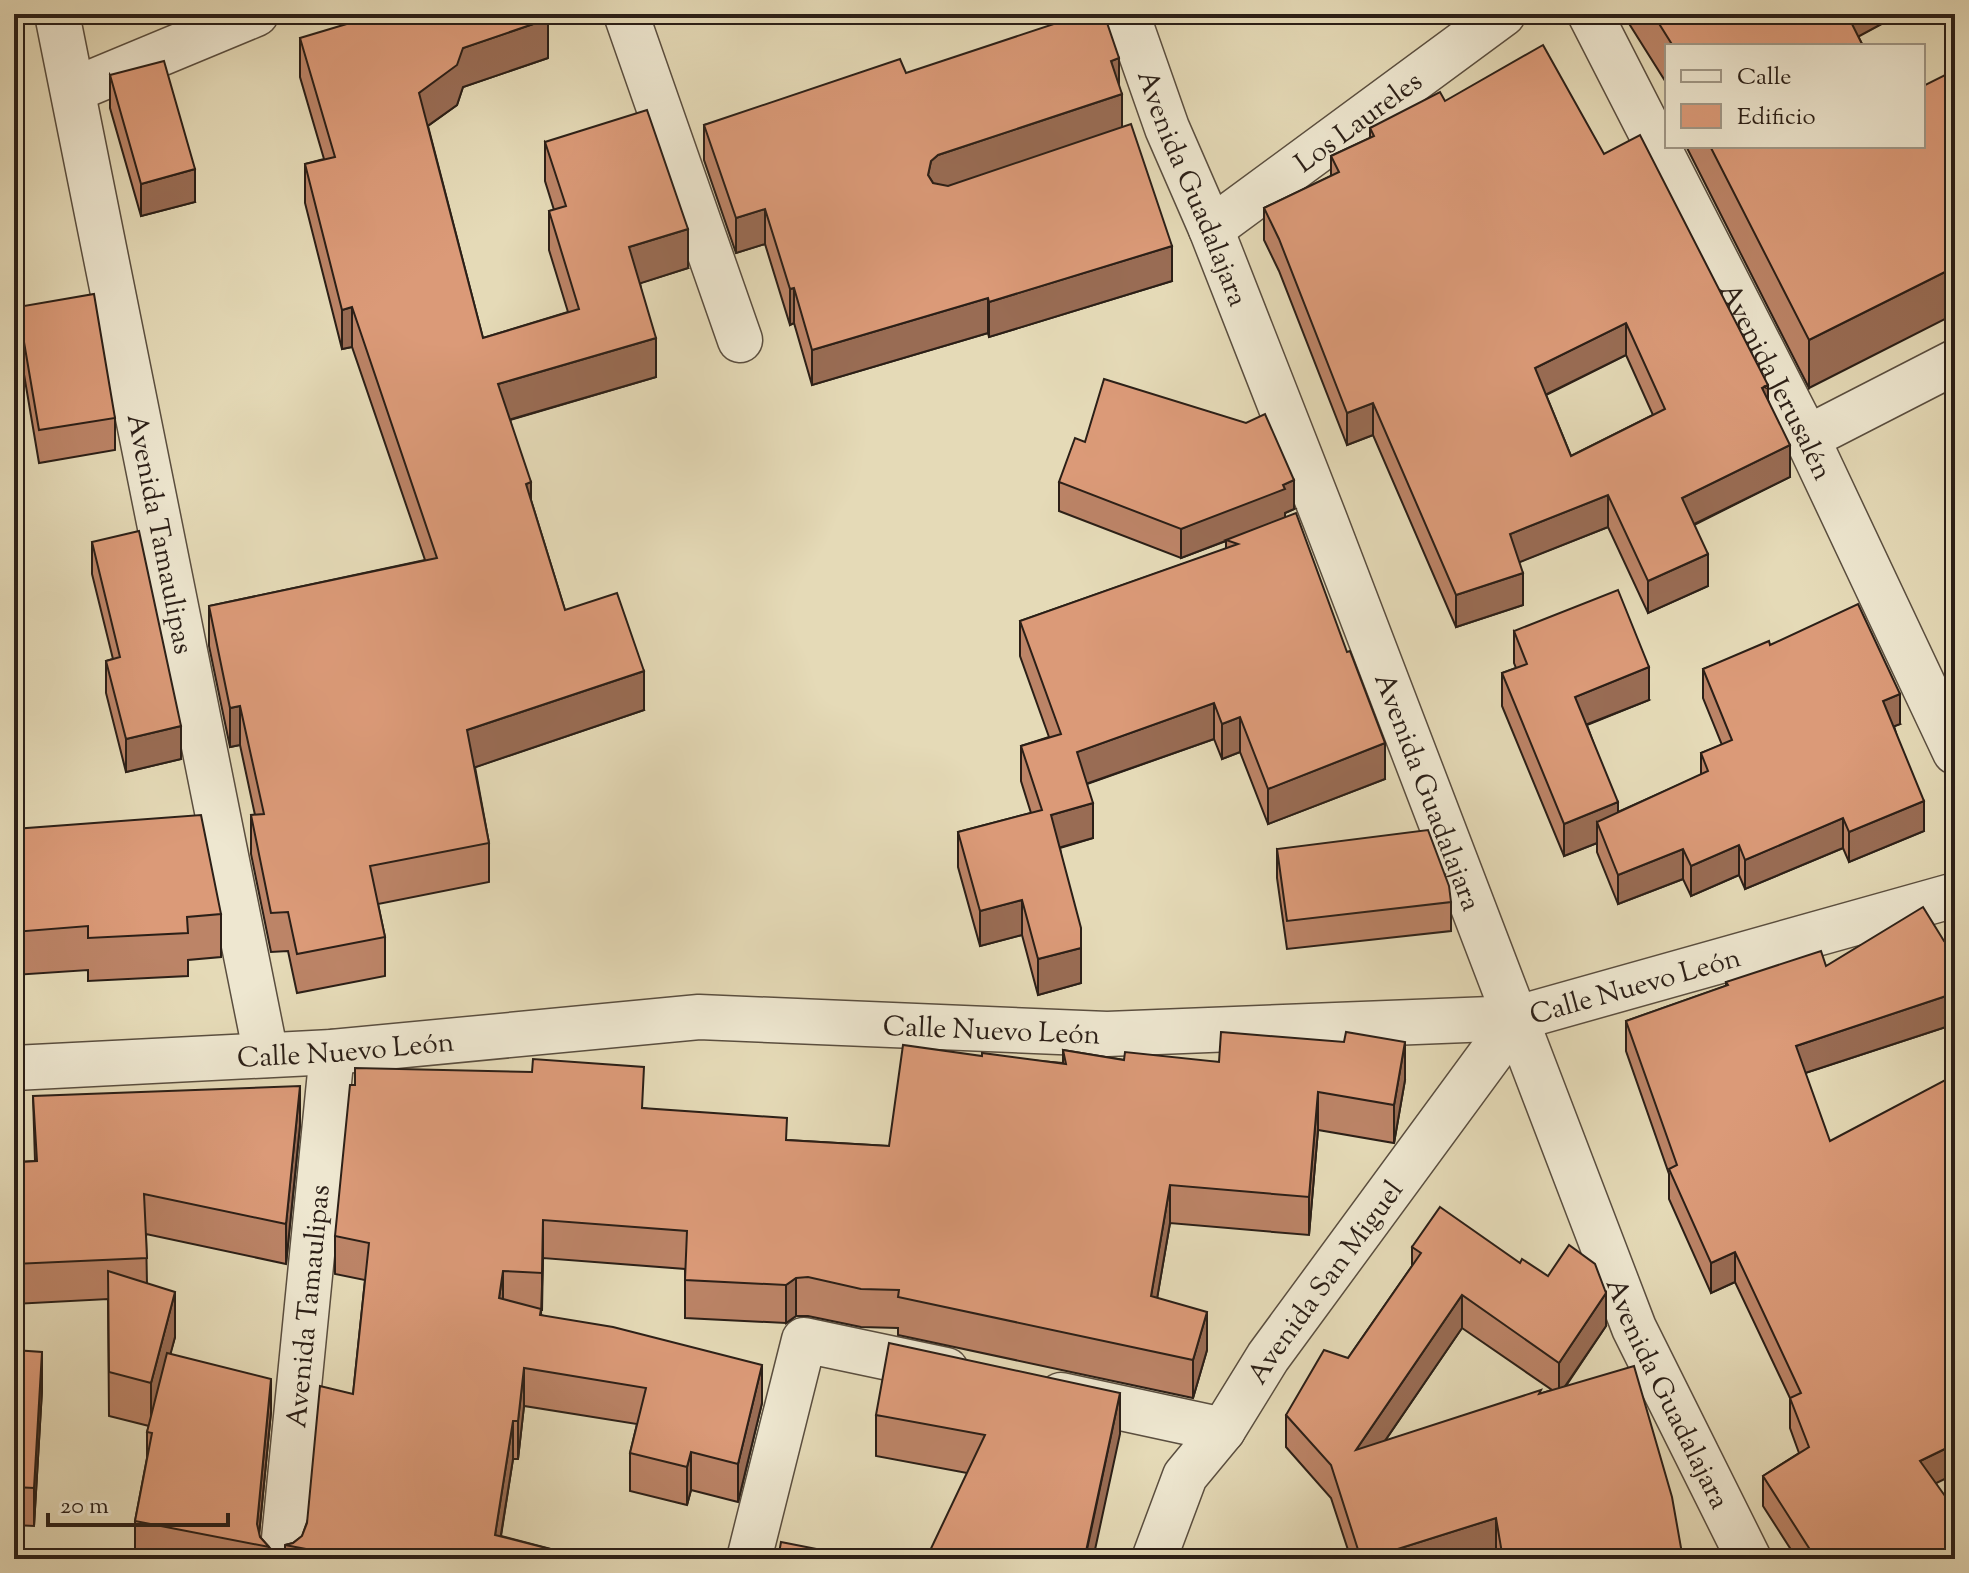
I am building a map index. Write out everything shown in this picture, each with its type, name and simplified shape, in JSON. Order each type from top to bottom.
[{"type":"street","name":"Avenida Tamaulipas","points":[[57,14],[266,1055]]},
{"type":"street","points":[[73,90],[256,14]]},
{"type":"street","points":[[626,14],[740,340]]},
{"type":"street","name":"Avenida Guadalajara","points":[[1127,14],[1167,128],[1211,229],[1634,1328],[1749,1559]]},
{"type":"street","name":"Los Laureles","points":[[1211,229],[1503,14]]},
{"type":"street","name":"Avenida Jerusalén","points":[[1590,14],[1807,438],[1955,752]]},
{"type":"street","points":[[1807,438],[1955,362]]},
{"type":"street","name":"Calle Nuevo León","points":[[14,1068],[332,1052],[699,1017],[1107,1034],[1517,1018],[1955,895]]},
{"type":"street","name":"Avenida San Miguel","points":[[1154,1559],[1185,1476],[1223,1430],[1268,1357],[1517,1018]]},
{"type":"street","name":"Avenida Tamaulipas","points":[[282,1559],[332,1052]]},
{"type":"street","points":[[749,1559],[804,1340],[1223,1430]]},
{"type":"building","points":[[380,14],[546,14],[548,19],[463,48],[457,65],[419,93],[483,338],[579,309],[549,211],[566,206],[545,142],[647,110],[688,229],[629,247],[656,338],[498,384],[531,482],[526,484],[565,610],[617,593],[644,671],[467,730],[489,843],[370,866],[385,937],[297,954],[288,912],[271,913],[251,815],[264,814],[240,706],[230,708],[209,606],[437,558],[352,307],[342,310],[305,164],[335,157],[300,38]]},
{"type":"building","points":[[1084,14],[1104,14],[1119,58],[1111,61],[1122,94],[938,155],[931,161],[928,175],[933,183],[948,186],[1131,124],[1172,246],[989,302],[988,298],[812,350],[794,288],[790,289],[765,209],[736,218],[704,125],[900,59],[906,73]]},
{"type":"building","points":[[1653,14],[1847,14],[1862,44],[1672,44]]},
{"type":"building","points":[[1543,45],[1604,154],[1640,135],[1768,385],[1762,388],[1790,445],[1682,498],[1708,554],[1648,581],[1608,495],[1510,534],[1523,573],[1456,595],[1373,403],[1347,413],[1264,208],[1339,172],[1331,156],[1374,136],[1370,128],[1440,92],[1445,101]],"holes":[[[1626,323],[1665,409],[1571,456],[1535,368]]]},
{"type":"building","points":[[164,61],[195,169],[141,184],[110,75]]},
{"type":"building","points":[[1955,70],[1955,267],[1809,340],[1711,148],[1925,148],[1925,85]]},
{"type":"building","points":[[94,294],[115,418],[39,430],[18,307]]},
{"type":"building","points":[[1104,379],[1246,423],[1265,414],[1294,480],[1283,485],[1285,489],[1181,529],[1059,482],[1075,438],[1085,442]]},
{"type":"building","points":[[1296,513],[1347,652],[1350,651],[1385,743],[1268,789],[1240,717],[1222,724],[1214,703],[1077,752],[1093,803],[1051,815],[1081,928],[1081,948],[1038,959],[1022,900],[980,911],[958,832],[1042,810],[1021,746],[1061,734],[1020,621],[1238,544],[1226,540]]},
{"type":"building","points":[[139,531],[181,726],[126,739],[106,661],[120,657],[92,542]]},
{"type":"building","points":[[1618,590],[1649,667],[1575,697],[1618,802],[1564,824],[1502,673],[1527,664],[1514,631]]},
{"type":"building","points":[[1858,604],[1900,694],[1883,701],[1924,801],[1849,832],[1843,818],[1745,860],[1739,845],[1691,866],[1683,849],[1618,875],[1597,822],[1708,771],[1701,753],[1732,740],[1703,669],[1769,641],[1770,645]]},
{"type":"building","points":[[201,815],[221,914],[187,917],[188,933],[88,938],[88,926],[14,932],[14,829]]},
{"type":"building","points":[[1428,830],[1449,886],[1451,902],[1287,921],[1277,849]]},
{"type":"building","points":[[1923,907],[1944,941],[1955,935],[1955,993],[1796,1046],[1830,1141],[1949,1078],[1955,1090],[1955,1218],[1947,1222],[1955,1242],[1955,1444],[1920,1461],[1955,1510],[1955,1559],[1816,1559],[1763,1476],[1809,1447],[1790,1398],[1801,1393],[1735,1252],[1711,1263],[1669,1169],[1677,1165],[1626,1021],[1728,985],[1726,982],[1821,951],[1826,966]]},
{"type":"building","points":[[1221,1032],[1344,1042],[1346,1032],[1405,1042],[1394,1105],[1318,1092],[1309,1197],[1170,1185],[1151,1296],[1207,1312],[1193,1360],[898,1297],[899,1290],[861,1289],[808,1277],[796,1278],[786,1285],[685,1280],[687,1231],[543,1220],[542,1273],[503,1271],[499,1298],[541,1309],[540,1315],[613,1327],[762,1365],[738,1464],[691,1452],[687,1467],[630,1453],[646,1388],[524,1368],[518,1421],[513,1421],[495,1535],[589,1559],[316,1559],[317,1551],[285,1545],[302,1536],[307,1523],[320,1386],[353,1394],[369,1243],[335,1236],[350,1085],[355,1085],[355,1068],[532,1072],[533,1059],[644,1067],[642,1108],[787,1118],[786,1140],[889,1146],[903,1045],[1066,1064],[1063,1050],[1124,1060],[1125,1052],[1219,1062]]},
{"type":"building","points":[[300,1086],[286,1224],[144,1194],[147,1258],[14,1264],[14,1181],[22,1180],[20,1162],[37,1161],[33,1096]]},
{"type":"building","points":[[1440,1207],[1520,1263],[1522,1259],[1548,1276],[1569,1245],[1595,1264],[1606,1293],[1559,1363],[1462,1295],[1356,1450],[1541,1390],[1539,1394],[1634,1366],[1672,1497],[1683,1559],[1503,1559],[1496,1518],[1361,1559],[1331,1465],[1286,1415],[1324,1350],[1348,1358],[1421,1253],[1412,1247]]},
{"type":"building","points":[[108,1271],[175,1292],[151,1383],[109,1372]]},
{"type":"building","points":[[889,1343],[1120,1393],[1085,1556],[1090,1559],[926,1559],[985,1435],[876,1415]]},
{"type":"building","points":[[14,1350],[42,1352],[34,1488],[14,1487]]},
{"type":"building","points":[[167,1353],[271,1379],[257,1524],[260,1537],[269,1547],[135,1521],[152,1433],[147,1432]]},
{"type":"building","points":[[781,1542],[837,1553],[836,1559],[778,1559]]}]
